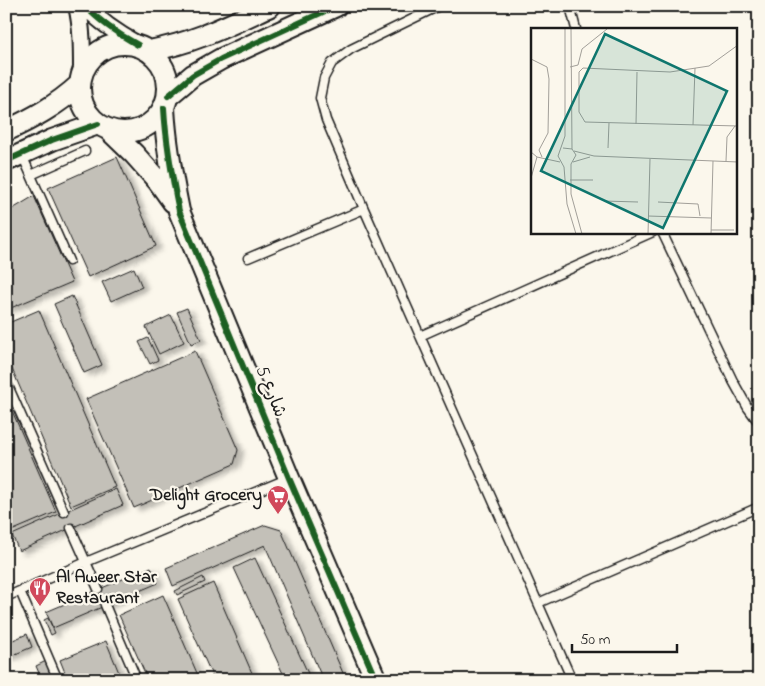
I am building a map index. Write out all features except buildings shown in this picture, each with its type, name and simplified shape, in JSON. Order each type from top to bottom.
[{"type":"street","points":[[77,6],[82,45],[81,100],[87,114],[103,127],[120,132],[133,132],[146,127],[156,118],[166,102],[193,75],[336,6]]},
{"type":"street","points":[[85,6],[104,23],[143,48],[161,63],[167,79],[166,102]]},
{"type":"street","points":[[6,132],[52,107],[66,97],[81,78],[92,56],[105,47],[121,43],[143,48],[164,48],[195,40],[270,6]]},
{"type":"street","name":"شارع 5","points":[[166,102],[168,151],[179,211],[289,478],[376,680]]},
{"type":"street","points":[[14,157],[52,140],[103,127]]},
{"type":"street","name":"شارع 5","points":[[103,127],[134,154],[152,174],[179,211]]},
{"type":"lane","points":[[439,6],[351,49],[332,63],[324,78],[320,98],[326,120],[364,209],[572,680]]},
{"type":"lane","points":[[570,6],[576,28]]},
{"type":"lane","points":[[31,175],[85,151]]},
{"type":"lane","points":[[14,157],[31,175],[69,261]]},
{"type":"lane","points":[[248,258],[364,209]]},
{"type":"lane","points":[[420,336],[649,234]]},
{"type":"lane","points":[[663,234],[733,380],[748,408],[759,423]]},
{"type":"lane","points":[[6,381],[64,512]]},
{"type":"lane","points":[[6,597],[289,478]]},
{"type":"lane","points":[[538,603],[759,507]]},
{"type":"lane","points":[[71,528],[98,589]]},
{"type":"lane","points":[[20,591],[58,680]]},
{"type":"lane","points":[[105,605],[137,680]]},
{"type":"cycle path","points":[[85,6],[123,37],[138,45]]},
{"type":"cycle path","points":[[168,96],[193,75],[221,59],[336,6]]},
{"type":"cycle path","points":[[164,108],[166,134],[179,211],[289,478],[376,680]]},
{"type":"cycle path","points":[[6,161],[52,140],[98,124]]},
{"type":"place","name":"Delight Grocery","points":[[278,515]]},
{"type":"place","name":"Al Aweer Star Restaurant","points":[[40,607]]}]
